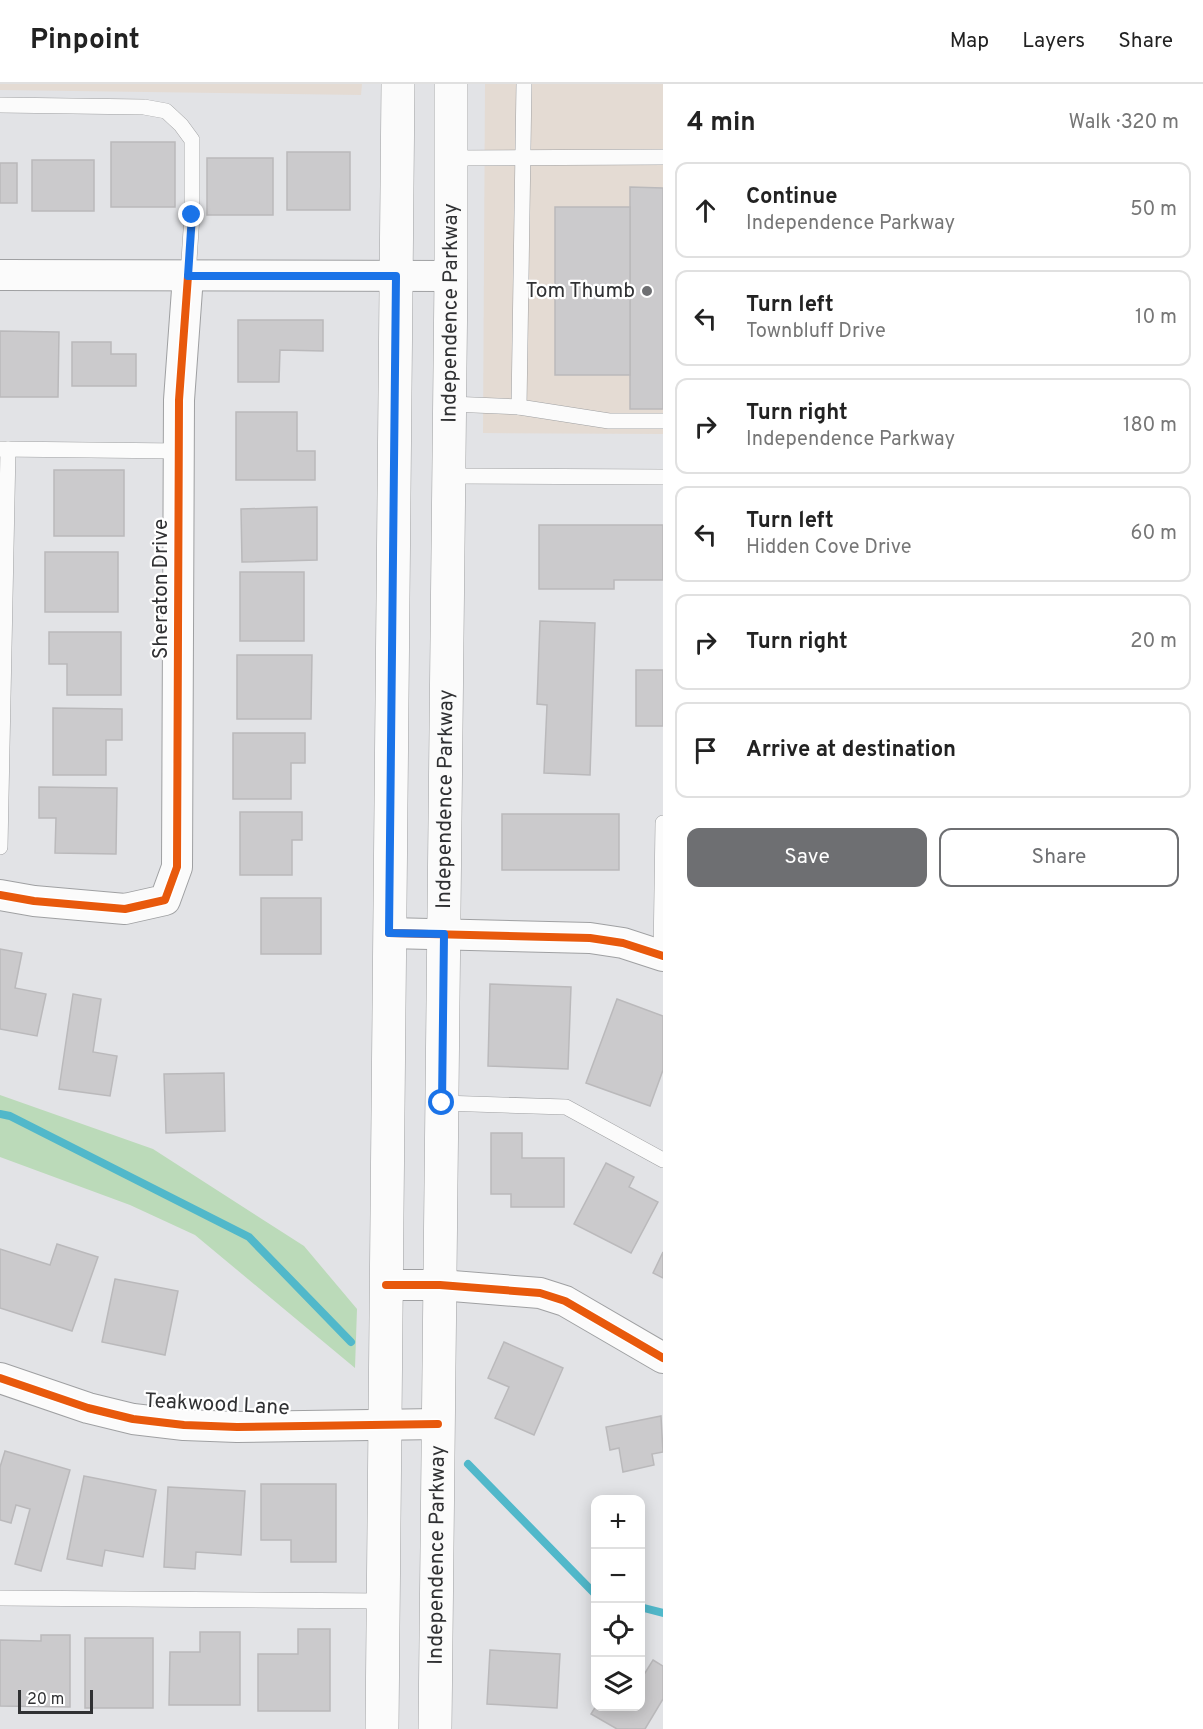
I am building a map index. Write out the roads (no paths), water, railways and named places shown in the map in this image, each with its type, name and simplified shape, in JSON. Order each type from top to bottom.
[{"type":"main road","points":[[382,1729],[398,84]]},
{"type":"main road","name":"Independence Parkway","points":[[435,1729],[450,404],[451,84]]},
{"type":"street","points":[[0,275],[451,276]]},
{"type":"street","name":"Sheraton Drive","points":[[0,895],[34,901],[125,909],[165,900],[177,867],[179,400],[188,276]]},
{"type":"street","points":[[389,933],[590,938],[623,943],[662,955]]},
{"type":"street","points":[[386,1285],[440,1286],[540,1293],[565,1301],[663,1358]]},
{"type":"street","name":"Teakwood Lane","points":[[0,1378],[88,1408],[133,1419],[184,1425],[237,1427],[438,1424]]},
{"type":"lane","points":[[519,407],[524,84]]},
{"type":"lane","points":[[0,105],[144,107],[166,111],[181,125],[192,140],[192,215],[188,276]]},
{"type":"lane","points":[[451,158],[663,158]]},
{"type":"lane","points":[[450,404],[519,407],[609,421],[663,421]]},
{"type":"lane","points":[[0,847],[4,449],[179,451]]},
{"type":"lane","points":[[449,476],[663,477]]},
{"type":"lane","points":[[662,955],[663,823]]},
{"type":"lane","points":[[442,1103],[566,1107],[663,1160]]},
{"type":"lane","points":[[0,1598],[383,1600]]},
{"type":"waterway","points":[[0,1114],[10,1116],[249,1237],[351,1342]]},
{"type":"waterway","points":[[468,1464],[591,1590]]},
{"type":"waterway","points":[[645,1608],[663,1613]]},
{"type":"place","name":"Tom Thumb","points":[[647,291]]}]
